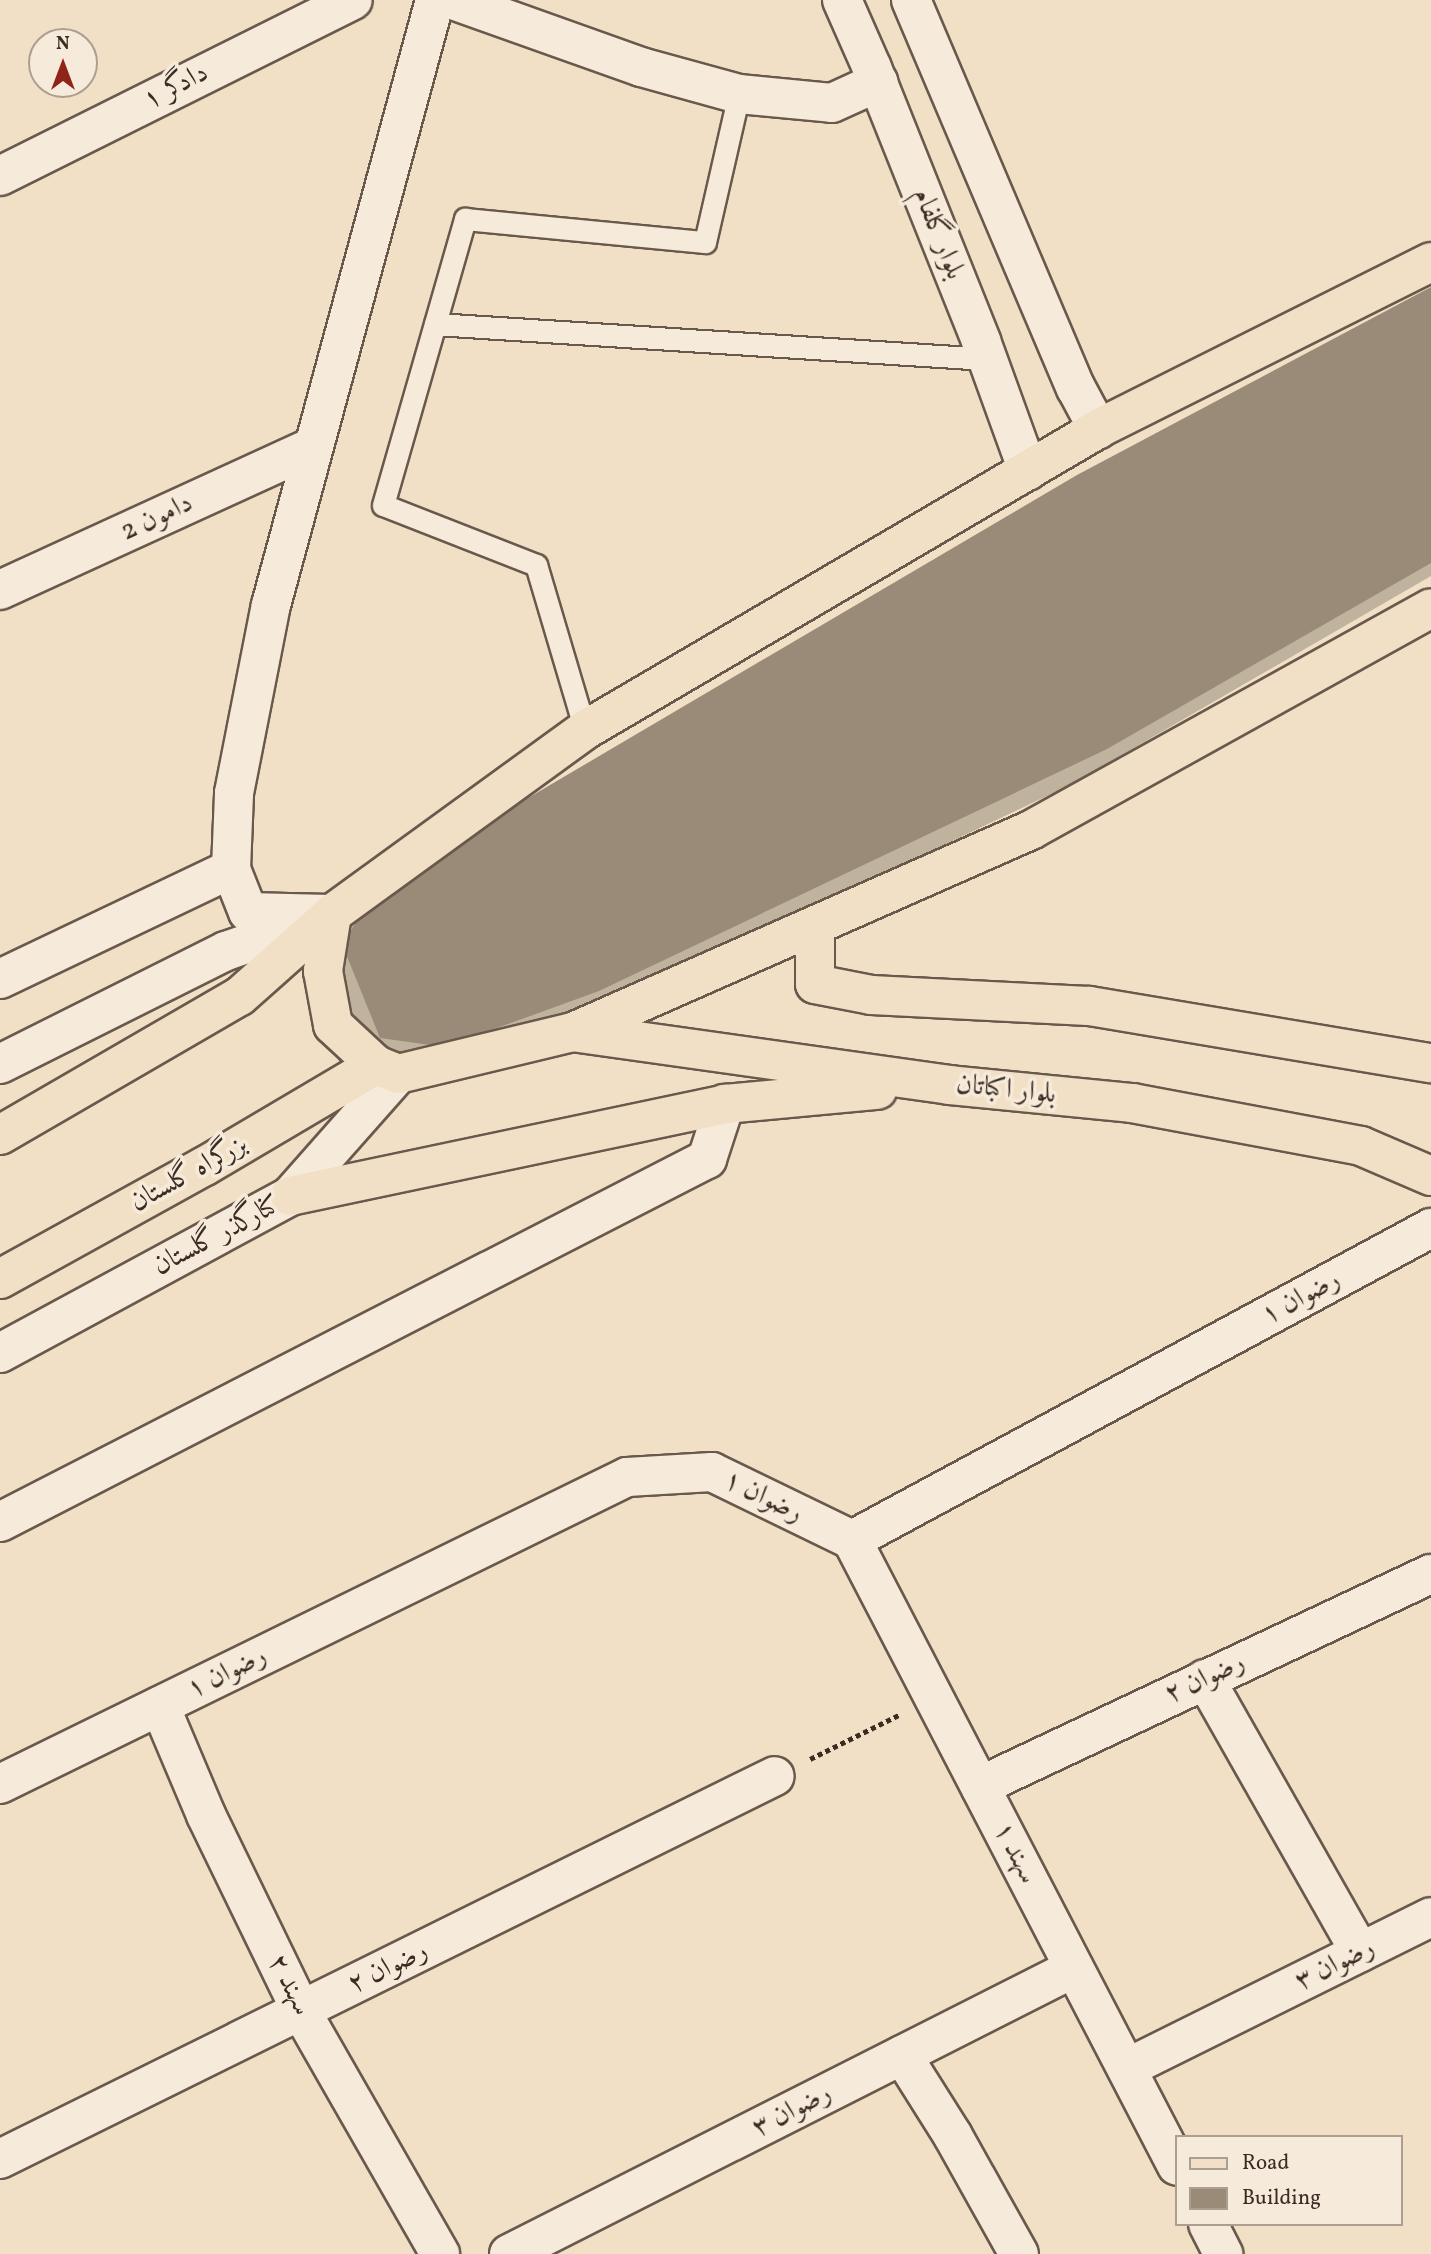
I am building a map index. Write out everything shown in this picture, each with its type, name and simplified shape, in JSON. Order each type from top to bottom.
[{"type":"main road","points":[[0,1135],[240,996],[332,914],[584,730],[1098,429],[1431,262]]},
{"type":"main road","points":[[573,1032],[1031,831],[1431,608]]},
{"type":"main road","points":[[332,914],[323,971],[333,1025],[387,1070]]},
{"type":"main road","points":[[814,926],[814,984],[872,995],[1089,1006],[1431,1063]]},
{"type":"main road","name":"بزرگراه گلستان","points":[[0,1279],[387,1070],[573,1032]]},
{"type":"main road","name":"بلوار اکباتان","points":[[573,1032],[949,1085],[1132,1103],[1361,1146],[1431,1176]]},
{"type":"main road","points":[[290,1196],[725,1104],[949,1085]]},
{"type":"street","name":"۱ دادگر","points":[[0,176],[353,0]]},
{"type":"street","points":[[332,914],[248,912],[231,869],[236,779],[271,605],[435,0]]},
{"type":"street","points":[[453,0],[641,66],[739,94],[832,103],[877,82]]},
{"type":"street","name":"بلوار گلفام","points":[[842,0],[987,359],[1028,471]]},
{"type":"street","points":[[911,0],[1076,388],[1098,429]]},
{"type":"street","name":"دامون 2","points":[[0,590],[313,447]]},
{"type":"street","points":[[0,979],[231,869]]},
{"type":"street","points":[[0,1064],[226,951],[332,914]]},
{"type":"street","name":"کنارگذر گلستان","points":[[0,1353],[290,1196],[387,1070]]},
{"type":"street","points":[[0,1522],[707,1159],[725,1104]]},
{"type":"street","name":"رضوان ۱","points":[[0,1784],[627,1477],[712,1472],[852,1540],[1431,1228]]},
{"type":"street","name":"سهند ۱","points":[[852,1540],[1176,2164]]},
{"type":"street","name":"رضوان ۲","points":[[980,1786],[1431,1574]]},
{"type":"street","points":[[1205,1679],[1360,1952]]},
{"type":"street","name":"سهند ۲","points":[[160,1706],[206,1815],[301,2011],[440,2254]]},
{"type":"street","name":"رضوان ۲","points":[[0,2160],[775,1776]]},
{"type":"street","name":"رضوان ۳","points":[[1127,2068],[1431,1917]]},
{"type":"street","name":"رضوان ۳","points":[[509,2254],[1074,1968]]},
{"type":"street","points":[[902,2055],[953,2136],[1019,2254]]},
{"type":"lane","points":[[584,730],[536,565],[383,505],[465,219],[705,242],[739,94]]},
{"type":"lane","points":[[435,324],[987,359]]},
{"type":"path","points":[[775,1776],[934,1697]]},
{"type":"building","points":[[1431,287],[1431,563],[1107,749],[599,991],[445,1047],[380,1038],[342,944],[380,885],[1077,475]]}]
